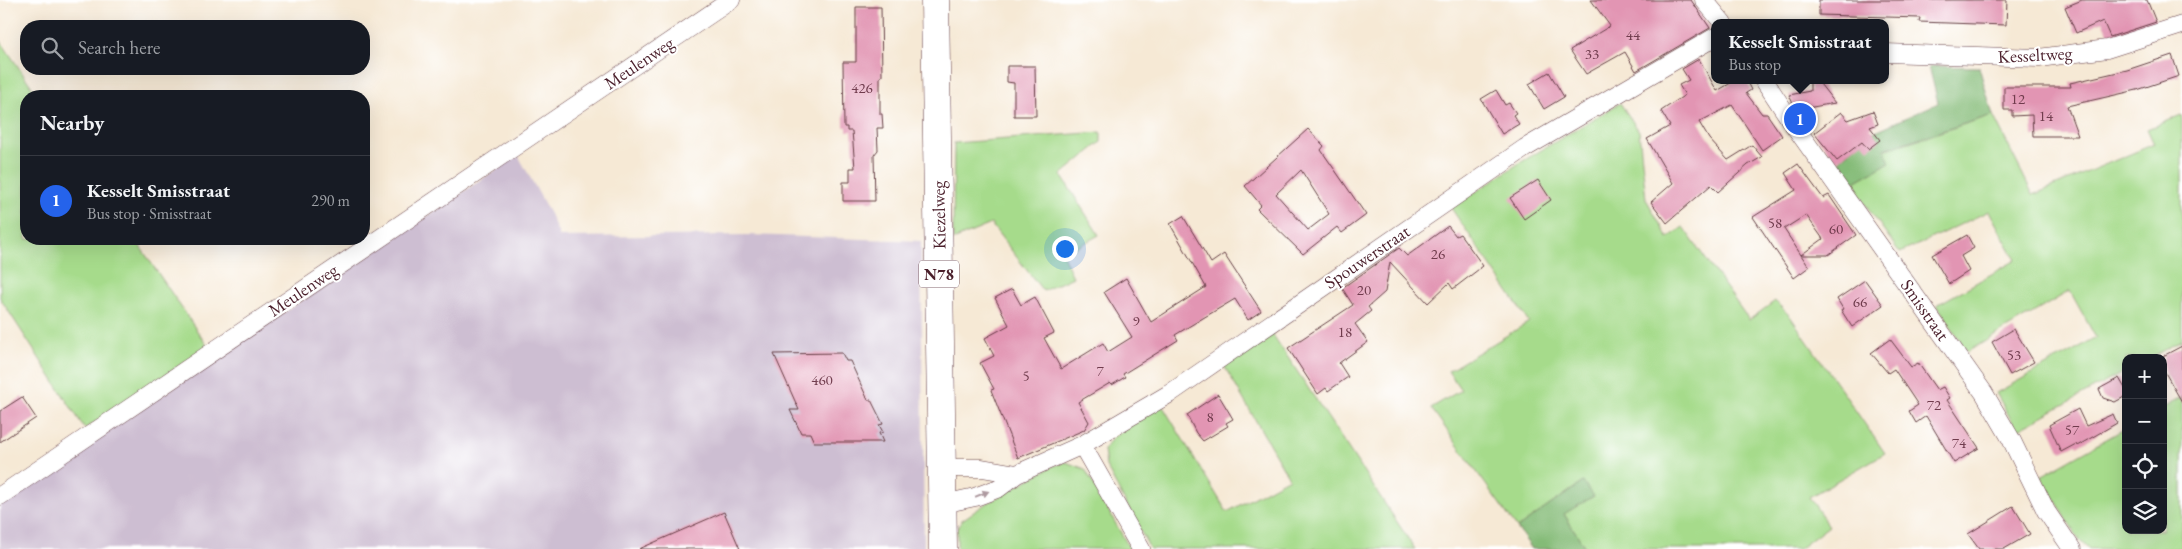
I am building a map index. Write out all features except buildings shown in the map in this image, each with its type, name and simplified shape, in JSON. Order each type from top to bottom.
[{"type":"main road","name":"Kiezelweg","points":[[935,0],[944,549]]},
{"type":"street","name":"Meulenweg","points":[[0,496],[732,0]]},
{"type":"street","name":"Kesseltweg","points":[[1889,54],[2039,58],[2107,49],[2182,25]]},
{"type":"street","name":"Spouwerstraat","points":[[943,504],[974,497],[999,488],[1017,474],[1082,445],[1169,394],[1525,148],[1711,39]]},
{"type":"street","name":"Smisstraat","points":[[1767,84],[1984,393],[2011,439],[2046,511],[2072,549]]},
{"type":"street","points":[[1082,445],[1141,549]]},
{"type":"street","points":[[942,468],[982,468],[1017,474]]},
{"type":"shaded area","points":[[518,155],[550,214],[560,237],[750,235],[921,241],[924,549],[0,549],[0,504]]},
{"type":"green space","points":[[0,40],[20,69],[20,75],[24,75],[34,90],[20,90],[20,245],[139,245],[208,347],[85,429],[0,298]]},
{"type":"green space","points":[[1929,66],[1979,67],[1993,115],[1884,149],[1890,162],[1851,184],[1836,164],[1869,134],[1938,103]]},
{"type":"green space","points":[[1620,103],[1639,131],[1646,199],[1668,238],[1683,227],[1749,320],[1775,301],[1790,316],[1885,453],[1809,497],[1829,526],[1799,549],[1586,549],[1564,514],[1583,482],[1517,528],[1431,408],[1461,390],[1448,371],[1529,322],[1451,208],[1518,164]]},
{"type":"green space","points":[[1993,115],[2033,195],[2154,144],[2147,129],[2181,115],[2182,340],[2157,354],[2122,354],[2122,373],[2017,430],[1996,393],[2096,338],[2070,291],[1967,352],[1937,305],[2016,260],[1989,211],[1900,253],[1851,184],[1889,162],[1884,150]]},
{"type":"green space","points":[[1101,132],[1101,142],[1061,175],[1099,235],[1063,255],[1073,277],[1043,291],[991,224],[953,240],[954,143]]},
{"type":"green space","points":[[1271,332],[1415,549],[1150,549],[1106,466],[1104,450],[1112,438],[1162,405],[1227,512],[1289,478],[1223,364]]},
{"type":"green space","points":[[2182,397],[2182,549],[2089,549],[2078,538],[2041,476],[2122,430],[2122,534],[2167,534],[2167,406]]},
{"type":"green space","points":[[1066,462],[1085,469],[1130,549],[957,549],[957,530],[962,520],[984,505],[1053,466]]},
{"type":"green space","points":[[1583,482],[1594,496],[1564,514],[1586,549],[1532,549],[1517,528]]},
{"type":"place","name":"Kesselt Smisstraat","points":[[1800,119]]}]
